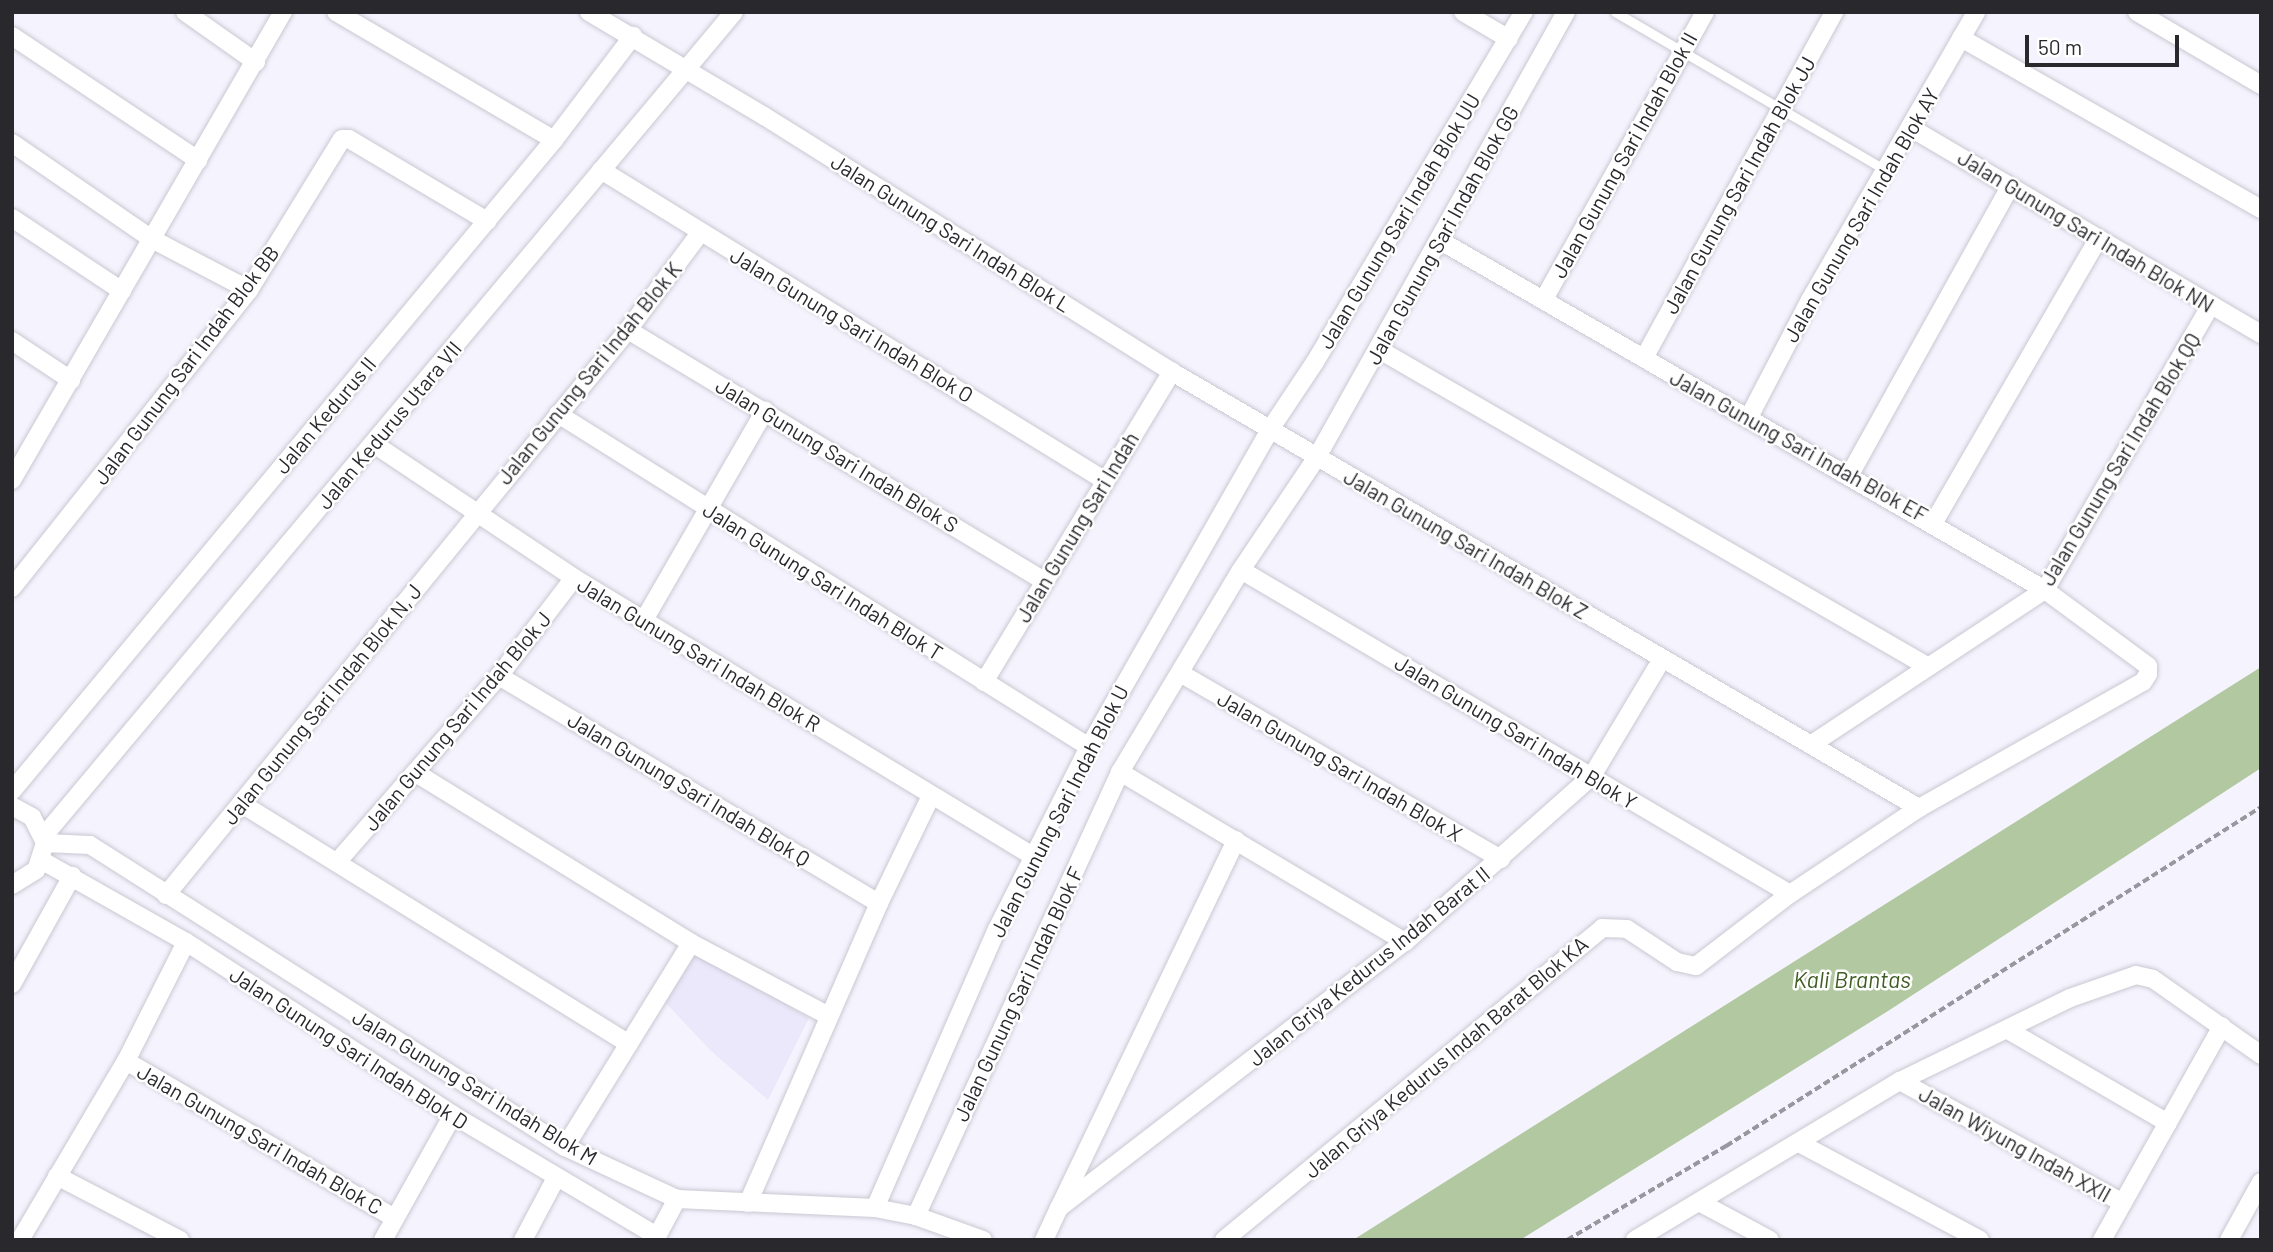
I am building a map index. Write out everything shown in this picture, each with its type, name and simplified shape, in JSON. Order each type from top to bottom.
[{"type":"street","points":[[185,12],[256,62]]},
{"type":"street","points":[[13,476],[283,12]]},
{"type":"street","points":[[336,12],[554,140]]},
{"type":"street","name":"Jalan Gunung Sari Indah Blok L","points":[[589,12],[685,68],[1172,372],[1271,428]]},
{"type":"street","name":"Jalan Kedurus Utara VII","points":[[12,885],[28,878],[43,847],[734,12]]},
{"type":"street","points":[[1463,12],[1509,39]]},
{"type":"street","name":"Jalan Gunung Sari Indah Blok UU","points":[[1271,428],[1315,362],[1524,12]]},
{"type":"street","name":"Jalan Gunung Sari Indah Blok GG","points":[[1317,457],[1566,12]]},
{"type":"street","name":"Jalan Gunung Sari Indah Blok II","points":[[1544,299],[1705,12]]},
{"type":"street","name":"Jalan Gunung Sari Indah Blok JJ","points":[[1644,358],[1834,12]]},
{"type":"street","name":"Jalan Gunung Sari Indah Blok AY","points":[[1748,419],[1810,300],[1976,12]]},
{"type":"street","points":[[2137,12],[2261,85]]},
{"type":"street","points":[[12,36],[198,160]]},
{"type":"street","name":"Jalan Kedurus II","points":[[12,791],[554,140],[633,36]]},
{"type":"street","points":[[1961,38],[2261,208]]},
{"type":"street","name":"Jalan Gunung Sari Indah Blok NN","points":[[1911,128],[2261,334]]},
{"type":"street","name":"Jalan Gunung Sari Indah Blok BB","points":[[12,589],[249,290],[342,139],[349,139],[487,221]]},
{"type":"street","points":[[12,143],[150,238],[249,290]]},
{"type":"street","name":"Jalan Gunung Sari Indah Blok O","points":[[601,170],[1104,480]]},
{"type":"street","points":[[1849,476],[2010,187]]},
{"type":"street","points":[[12,218],[121,291]]},
{"type":"street","name":"Jalan Gunung Sari Indah Blok K","points":[[477,512],[628,330],[700,233]]},
{"type":"street","points":[[1934,522],[2098,239]]},
{"type":"street","name":"Jalan Gunung Sari Indah Blok EF","points":[[1439,240],[1748,419],[1934,522],[2045,590],[2146,676]]},
{"type":"street","name":"Jalan Gunung Sari Indah Blok QQ","points":[[1812,744],[1925,665],[2045,590],[2211,305]]},
{"type":"street","name":"Jalan Gunung Sari Indah Blok S","points":[[628,330],[765,410],[1044,581]]},
{"type":"street","points":[[12,341],[71,380]]},
{"type":"street","points":[[1378,349],[1925,665]]},
{"type":"street","name":"Jalan Gunung Sari Indah","points":[[984,682],[1104,480],[1172,372]]},
{"type":"street","points":[[645,620],[765,410]]},
{"type":"street","name":"Jalan Gunung Sari Indah Blok T","points":[[558,414],[1089,747]]},
{"type":"street","name":"Jalan Gunung Sari Indah Blok Z","points":[[1271,428],[1919,808]]},
{"type":"street","name":"Jalan Gunung Sari Indah Blok U","points":[[875,1208],[1031,855],[1089,747],[1271,428]]},
{"type":"street","name":"Jalan Gunung Sari Indah Blok R","points":[[374,444],[574,579],[1031,855]]},
{"type":"street","name":"Jalan Gunung Sari Indah Blok F","points":[[916,1216],[1120,772],[1241,570],[1317,457]]},
{"type":"street","name":"Jalan Gunung Sari Indah Blok N, J","points":[[166,895],[477,512]]},
{"type":"street","name":"Jalan Gunung Sari Indah Blok Y","points":[[1241,570],[1790,894]]},
{"type":"street","name":"Jalan Gunung Sari Indah Blok J","points":[[338,861],[499,676],[574,579]]},
{"type":"street","name":"Jalan Griya Kedurus Indah Barat II","points":[[1044,1240],[1059,1209],[1405,942],[1591,776],[1662,659]]},
{"type":"street","name":"Jalan Gunung Sari Indah Blok X","points":[[1180,673],[1500,859]]},
{"type":"street","name":"Jalan Gunung Sari Indah Blok Q","points":[[499,676],[878,903]]},
{"type":"street","name":"Jalan Griya Kedurus Indah Barat Blok KA","points":[[1224,1240],[1602,928],[1627,929],[1677,962],[1693,967],[1790,894],[1919,808],[2146,676]]},
{"type":"street","points":[[1120,772],[1405,942]]},
{"type":"street","points":[[416,774],[691,943],[829,1016]]},
{"type":"street","points":[[748,1203],[878,903],[931,796]]},
{"type":"street","points":[[242,804],[338,861],[629,1044]]},
{"type":"street","points":[[12,806],[32,817],[43,847]]},
{"type":"street","points":[[1059,1209],[1236,840]]},
{"type":"street","name":"Jalan Gunung Sari Indah Blok M","points":[[43,847],[90,845],[565,1147],[677,1199],[875,1208],[916,1216],[983,1240]]},
{"type":"street","name":"Jalan Gunung Sari Indah Blok D","points":[[43,847],[72,876],[186,942],[453,1115],[656,1238]]},
{"type":"street","points":[[12,984],[72,876]]},
{"type":"street","points":[[20,1240],[126,1061],[186,942]]},
{"type":"street","points":[[565,1147],[691,943]]},
{"type":"street","points":[[1900,1081],[2070,998],[2129,976],[2153,979],[2261,1055]]},
{"type":"street","points":[[2102,1240],[2222,1026]]},
{"type":"street","points":[[2008,1030],[2168,1123]]},
{"type":"street","name":"Jalan Gunung Sari Indah Blok C","points":[[126,1061],[395,1218]]},
{"type":"street","name":"Jalan Wiyung Indah XXII","points":[[1635,1240],[1801,1143],[1900,1081],[2123,1203]]},
{"type":"street","points":[[383,1240],[453,1115]]},
{"type":"street","points":[[1801,1143],[1980,1240]]},
{"type":"street","points":[[57,1176],[180,1240]]},
{"type":"street","points":[[523,1240],[556,1178]]},
{"type":"street","points":[[2229,1240],[2261,1182]]},
{"type":"street","points":[[656,1238],[677,1199]]},
{"type":"street","points":[[1701,1203],[1770,1240]]},
{"type":"lane","points":[[1615,12],[1885,170]]},
{"type":"path","points":[[1567,1240],[1726,1146],[2261,807]]},
{"type":"shaded area","points":[[692,949],[809,1018],[768,1100],[711,1051],[662,999]]},
{"type":"water","name":"Kali Brantas","points":[[2261,667],[2261,768],[1888,1011],[1520,1240],[1353,1240]]}]
